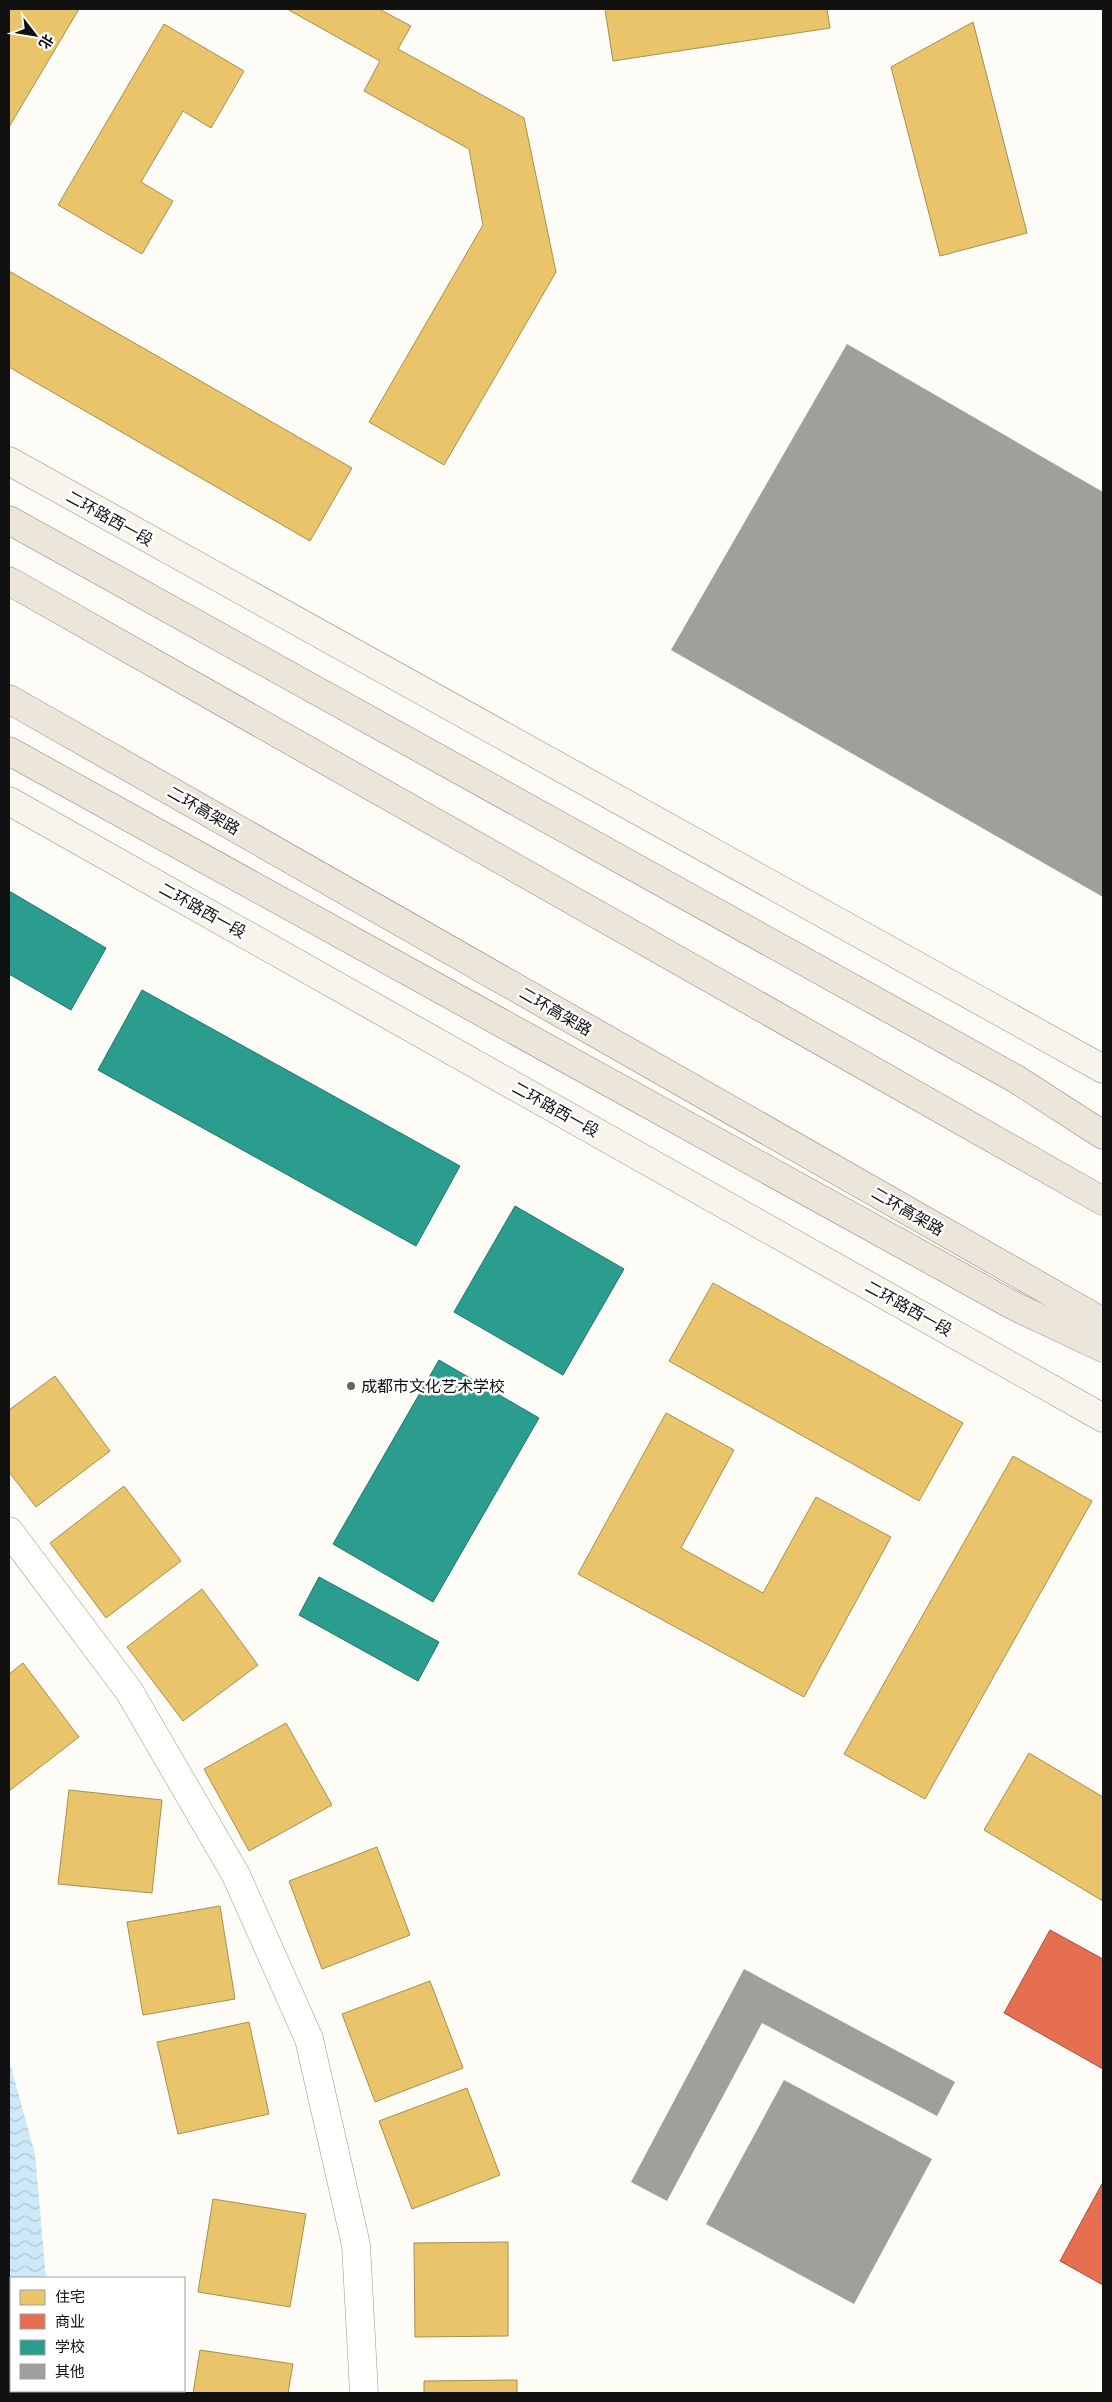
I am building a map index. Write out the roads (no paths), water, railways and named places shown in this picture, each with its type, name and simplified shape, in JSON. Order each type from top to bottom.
[{"type":"highway","points":[[9,520],[420,746],[1016,1079],[1103,1135]]},
{"type":"highway","points":[[9,581],[1103,1201]]},
{"type":"highway","name":"二环高架路","points":[[9,699],[1103,1322]]},
{"type":"highway","points":[[9,751],[1014,1306],[1103,1348]]},
{"type":"main road","name":"二环路西一段","points":[[9,461],[1103,1069]]},
{"type":"main road","name":"二环路西一段","points":[[9,801],[1103,1418]]},
{"type":"street","points":[[9,1531],[129,1691],[236,1875],[309,2039],[356,2245],[364,2393]]},
{"type":"water","points":[[9,2060],[35,2154],[46,2277],[10,2277],[10,2392],[46,2392],[9,2393]]},
{"type":"place","name":"成都市文化艺术学校","points":[[351,1386]]}]
